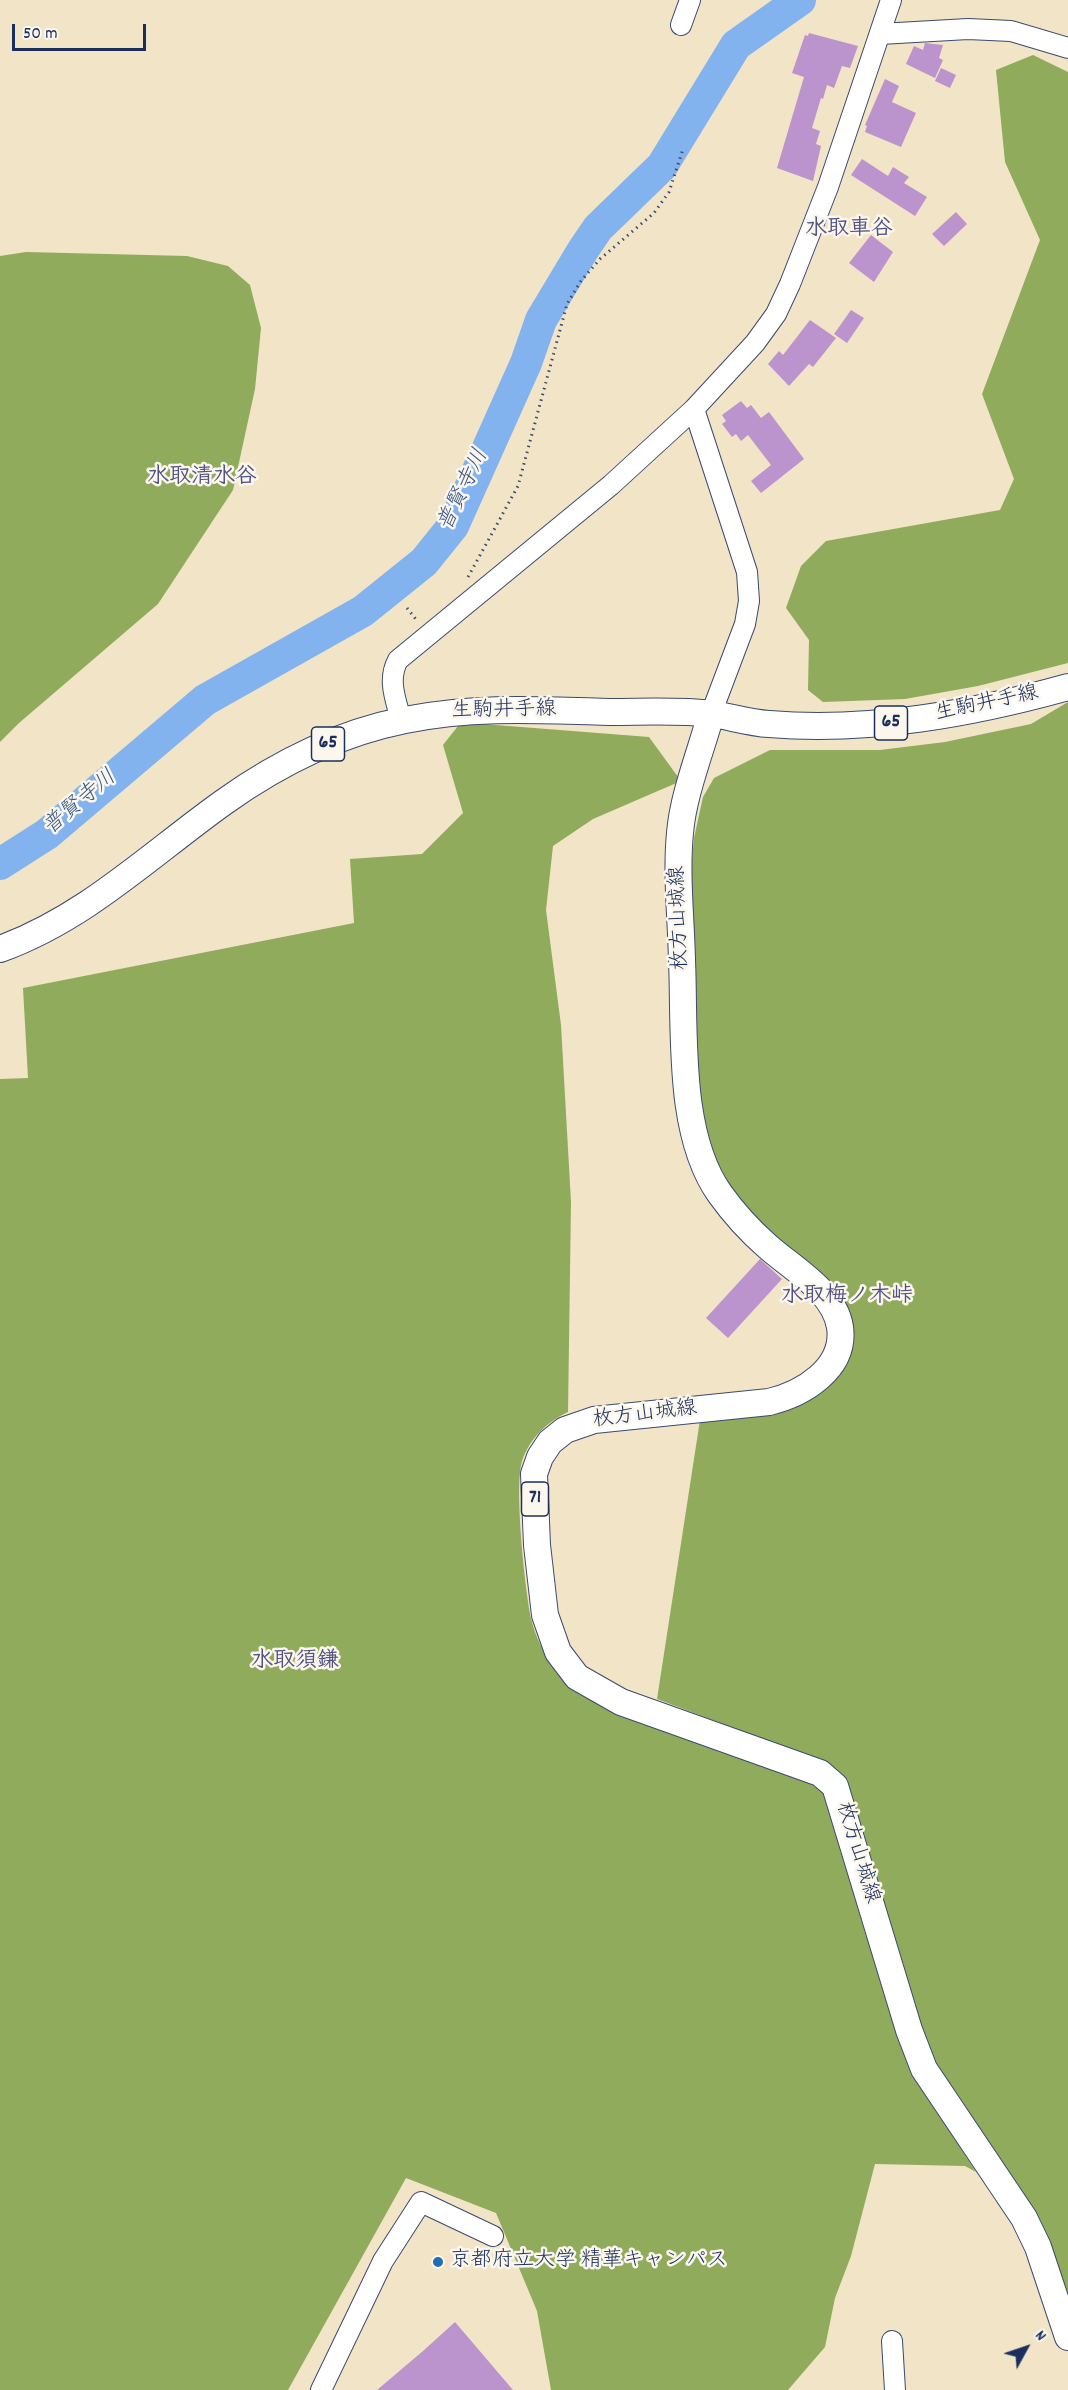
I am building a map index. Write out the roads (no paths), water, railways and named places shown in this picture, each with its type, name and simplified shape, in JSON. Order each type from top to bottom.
[{"type":"main road","name":"生駒井手線","points":[[0,949],[39,932],[87,905],[224,802],[279,767],[338,739],[401,720],[491,709],[711,714],[768,724],[876,724],[982,709],[1068,687]]},
{"type":"main road","name":"枚方山城線","points":[[711,714],[680,831],[687,1074],[693,1128],[709,1176],[729,1207],[764,1243],[811,1281],[830,1305],[840,1328],[838,1349],[822,1375],[798,1392],[784,1398],[769,1402],[594,1420],[575,1425],[558,1435],[544,1449],[534,1474],[537,1545],[544,1615],[558,1652],[577,1677],[621,1702],[820,1773],[835,1786],[909,2030],[924,2069],[1024,2218],[1038,2247],[1068,2337]]},
{"type":"street","points":[[681,25],[690,0]]},
{"type":"street","points":[[401,720],[392,684],[394,667],[398,660],[611,485],[694,409],[755,343],[776,314],[828,187],[891,0]]},
{"type":"street","points":[[880,34],[968,29],[1011,31],[1068,48]]},
{"type":"street","points":[[694,409],[747,572],[749,601],[745,624],[711,714]]},
{"type":"street","points":[[321,2390],[383,2261],[421,2202],[493,2236]]},
{"type":"street","points":[[892,2341],[895,2390]]},
{"type":"waterway","name":"普賢寺川","points":[[0,864],[47,834],[205,700],[363,611],[424,562],[453,526],[526,363],[541,320],[583,250],[598,228],[662,166],[736,45],[800,0]]},
{"type":"place","name":"京都府立大学 精華キャンパス","points":[[438,2262]]},
{"type":"district","name":"水取車谷","points":[[849,231]]},
{"type":"district","name":"水取清水谷","points":[[202,479]]},
{"type":"district","name":"水取梅ノ木峠","points":[[847,1298]]},
{"type":"district","name":"水取須鎌","points":[[295,1663]]}]
